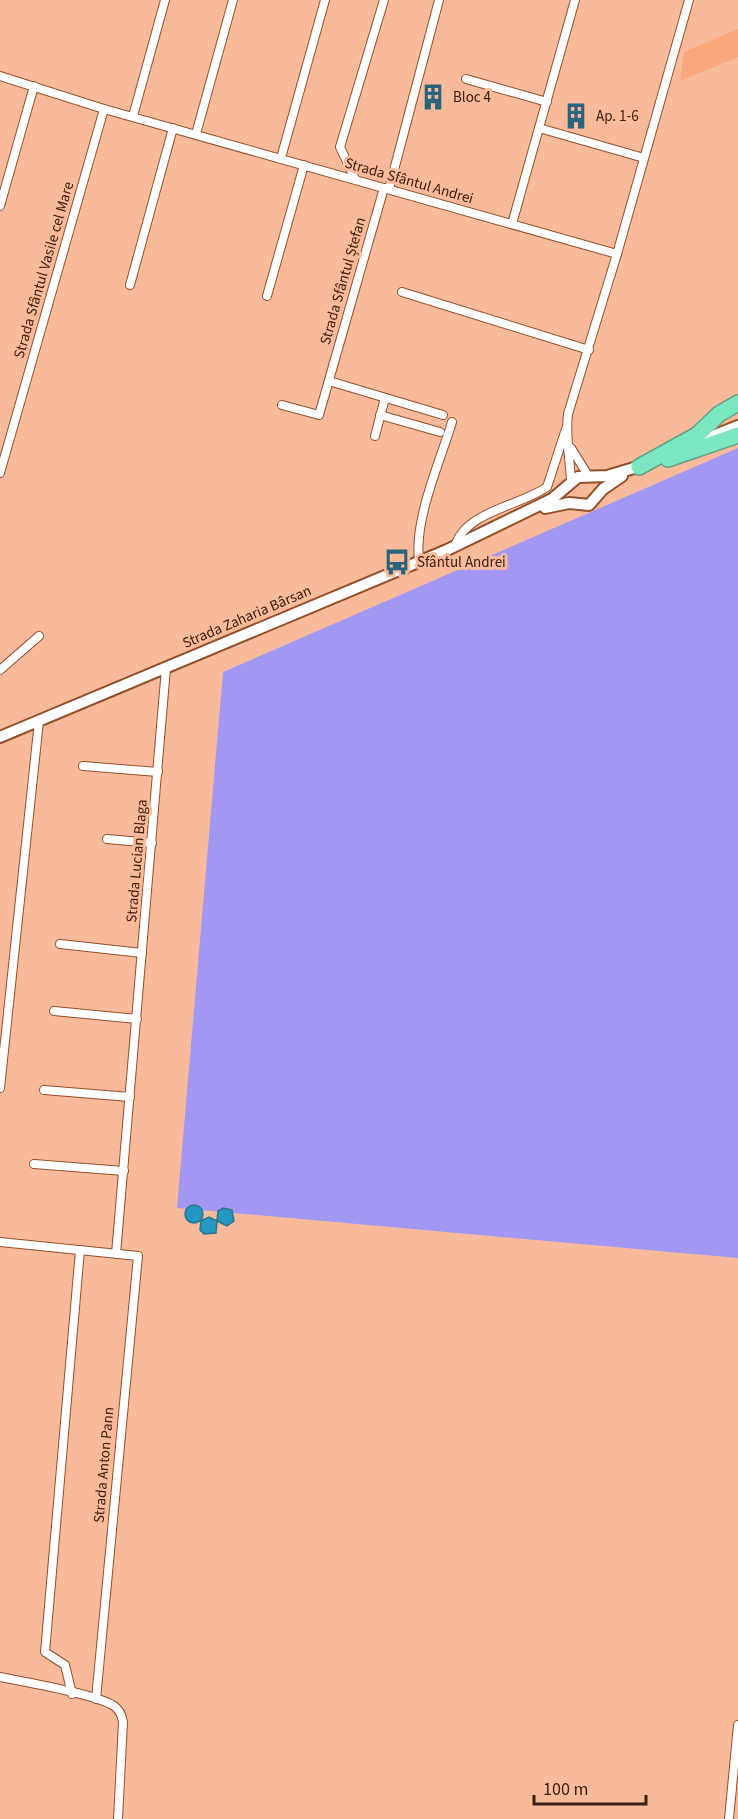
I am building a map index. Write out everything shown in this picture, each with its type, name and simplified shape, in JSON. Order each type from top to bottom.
[{"type":"highway","points":[[634,469],[697,435],[719,414],[738,403]]},
{"type":"highway","points":[[634,469],[738,435]]},
{"type":"main road","points":[[505,520],[552,499],[578,477],[634,469],[738,426]]},
{"type":"main road","points":[[505,520],[552,506],[575,503],[589,505],[598,494],[634,469]]},
{"type":"main road","points":[[590,477],[598,486],[598,494]]},
{"type":"main road","points":[[570,484],[570,498],[575,503]]},
{"type":"main road","name":"Strada Zaharia Bârsan","points":[[0,737],[455,546],[505,520]]},
{"type":"street","points":[[133,116],[165,0]]},
{"type":"street","points":[[196,134],[233,0]]},
{"type":"street","points":[[281,158],[324,0]]},
{"type":"street","points":[[355,179],[340,147],[384,0]]},
{"type":"street","name":"Strada Sfântul Ștefan","points":[[282,405],[319,415],[387,188],[439,0]]},
{"type":"street","points":[[512,224],[575,0]]},
{"type":"street","points":[[455,546],[459,534],[472,522],[547,487],[617,254],[688,0]]},
{"type":"street","name":"Strada Sfântul Andrei","points":[[0,76],[173,128],[617,254]]},
{"type":"street","points":[[466,79],[547,102]]},
{"type":"street","points":[[0,206],[34,86]]},
{"type":"street","name":"Strada Sfântul Vasile cel Mare","points":[[0,473],[104,108]]},
{"type":"street","points":[[130,285],[173,128]]},
{"type":"street","points":[[539,129],[644,158]]},
{"type":"street","points":[[267,296],[304,165]]},
{"type":"street","points":[[402,292],[589,350]]},
{"type":"street","points":[[329,381],[443,415]]},
{"type":"street","points":[[375,436],[385,398]]},
{"type":"street","points":[[380,415],[440,432]]},
{"type":"street","points":[[419,560],[419,536],[423,518],[452,422]]},
{"type":"street","points":[[566,428],[571,448],[570,484]]},
{"type":"street","points":[[571,448],[590,477]]},
{"type":"street","points":[[0,670],[39,636]]},
{"type":"street","name":"Strada Lucian Blaga","points":[[116,1254],[153,843],[166,668]]},
{"type":"street","points":[[0,1088],[39,721]]},
{"type":"street","points":[[83,766],[158,772]]},
{"type":"street","points":[[107,839],[153,843]]},
{"type":"street","points":[[60,944],[142,953]]},
{"type":"street","points":[[54,1011],[137,1018]]},
{"type":"street","points":[[44,1090],[130,1097]]},
{"type":"street","points":[[34,1164],[123,1171]]},
{"type":"street","points":[[0,1242],[116,1254]]},
{"type":"street","points":[[72,1694],[65,1665],[45,1652],[80,1250]]},
{"type":"street","name":"Strada Anton Pann","points":[[96,1699],[138,1256],[116,1254]]},
{"type":"street","points":[[0,1677],[96,1699],[120,1711],[123,1722],[118,1819]]},
{"type":"street","points":[[729,1819],[734,1799],[738,1725]]},
{"type":"shaded area","points":[[738,29],[738,57],[680,81],[684,52]]},
{"type":"shaded area","points":[[738,448],[738,1258],[177,1208],[223,672]]},
{"type":"water","points":[[194,1205],[200,1208],[203,1214],[200,1220],[194,1223],[188,1220],[185,1214],[188,1208]]},
{"type":"water","points":[[223,1208],[232,1210],[234,1221],[227,1226],[217,1221],[218,1211]]},
{"type":"water","points":[[209,1217],[217,1221],[216,1233],[204,1234],[200,1230],[201,1221]]},
{"type":"place","name":"Bloc 4","points":[[433,97]]},
{"type":"place","name":"Ap. 1-6","points":[[576,116]]},
{"type":"place","name":"Sfântul Andrei","points":[[397,562]]}]
